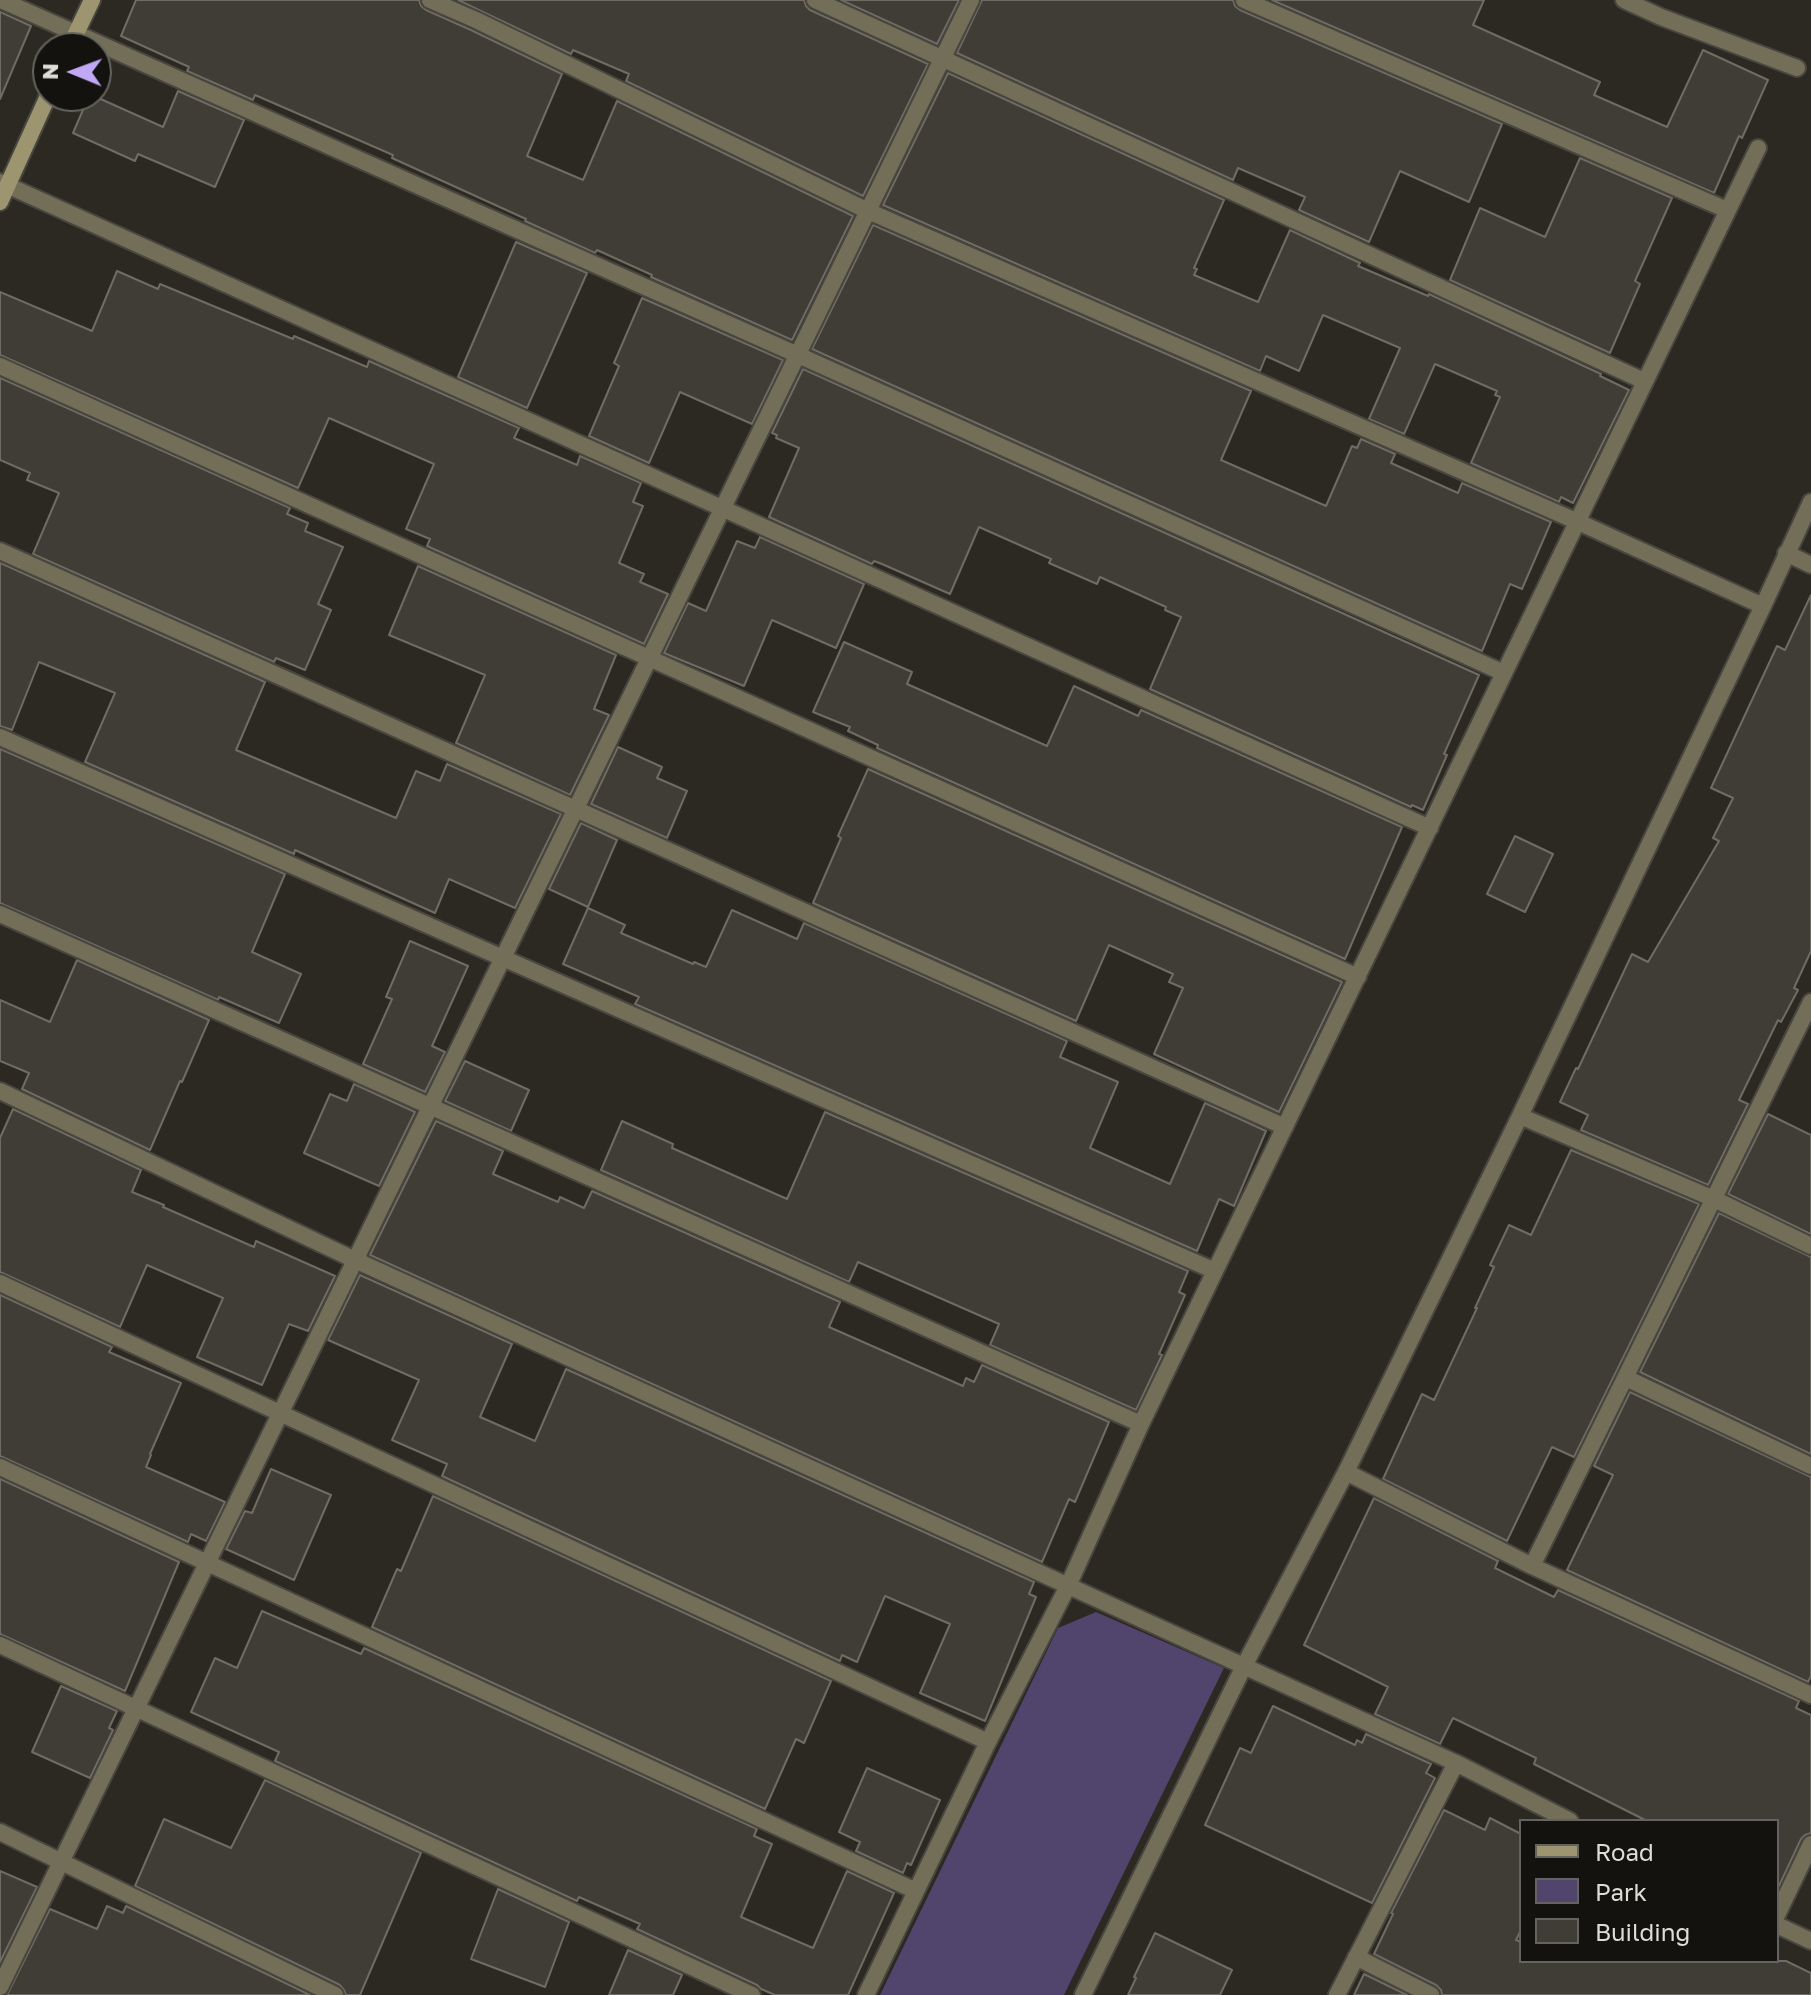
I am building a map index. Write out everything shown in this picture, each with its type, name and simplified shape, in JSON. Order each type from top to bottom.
[{"type":"street","points":[[1,0],[58,32]]},
{"type":"street","points":[[76,32],[92,0]]},
{"type":"street","points":[[430,0],[868,211],[1763,606]]},
{"type":"street","points":[[815,0],[1644,381]]},
{"type":"street","points":[[0,1987],[971,0]]},
{"type":"street","points":[[1244,0],[1727,210]]},
{"type":"street","points":[[1624,0],[1797,68]]},
{"type":"street","points":[[112,57],[798,355],[1504,673]]},
{"type":"street","points":[[0,202],[4,184],[40,112]]},
{"type":"street","points":[[866,1995],[988,1742],[1068,1586],[1141,1424],[1758,148]]},
{"type":"street","points":[[4,184],[1430,828]]},
{"type":"street","points":[[0,366],[1358,977]]},
{"type":"street","points":[[1083,1995],[1244,1666],[1346,1472],[1520,1116],[1811,502]]},
{"type":"street","points":[[0,551],[1285,1127]]},
{"type":"street","points":[[1786,553],[1811,565]]},
{"type":"street","points":[[0,737],[1215,1271]]},
{"type":"street","points":[[0,914],[1141,1424]]},
{"type":"street","points":[[1532,1566],[1811,1002]]},
{"type":"street","points":[[0,1091],[355,1260],[1456,1763],[1566,1819]]},
{"type":"street","points":[[1520,1116],[1714,1199],[1811,1246]]},
{"type":"street","points":[[0,1283],[988,1742]]},
{"type":"street","points":[[1626,1378],[1811,1466]]},
{"type":"street","points":[[0,1467],[916,1891]]},
{"type":"street","points":[[1346,1472],[1532,1566],[1811,1695]]},
{"type":"street","points":[[0,1645],[752,1995]]},
{"type":"street","points":[[1337,1995],[1456,1763]]},
{"type":"street","points":[[0,1832],[335,1995]]},
{"type":"street","points":[[1779,1911],[1811,1844]]},
{"type":"street","points":[[1779,1926],[1811,1941]]},
{"type":"street","points":[[1356,1957],[1431,1995]]},
{"type":"green space","points":[[1096,1612],[1224,1668],[1064,1995],[880,1995],[1058,1628]]},
{"type":"building","points":[[136,0],[419,0],[426,10],[562,74],[527,156],[583,180],[617,101],[853,216],[792,340],[597,250],[595,253],[525,221],[392,158],[393,155],[255,95],[253,100],[187,71],[189,67],[121,36]]},
{"type":"building","points":[[458,0],[804,0],[810,10],[928,64],[863,196],[626,81],[629,74],[573,50],[571,54]]},
{"type":"building","points":[[841,0],[959,0],[937,44]]},
{"type":"building","points":[[982,0],[1233,0],[1240,10],[1502,124],[1469,202],[1400,171],[1369,242],[1299,210],[1305,197],[1238,168],[1233,180],[957,53]]},
{"type":"building","points":[[1272,0],[1484,0],[1473,25],[1600,82],[1594,95],[1667,127],[1703,50],[1768,80],[1714,193]]},
{"type":"building","points":[[0,12],[31,26],[0,99]]},
{"type":"building","points":[[948,73],[1224,200],[1194,268],[1197,269],[1194,275],[1258,302],[1290,230],[1360,263],[1358,266],[1429,294],[1629,390],[1573,503],[1561,497],[1559,502],[1471,463],[1500,397],[1495,395],[1497,391],[1435,364],[1404,434],[1369,419],[1400,348],[1323,315],[1299,371],[1266,356],[1260,371],[883,205]]},
{"type":"building","points":[[178,91],[244,120],[215,187],[138,154],[135,161],[73,133],[82,112],[112,112],[112,104],[163,127]]},
{"type":"building","points":[[1580,158],[1672,198],[1635,281],[1640,284],[1610,353],[1450,280],[1480,208],[1545,237]]},
{"type":"building","points":[[873,225],[1251,391],[1221,460],[1326,506],[1352,446],[1357,448],[1361,439],[1395,454],[1391,463],[1458,493],[1462,483],[1551,522],[1522,589],[1510,584],[1482,651],[812,349]]},
{"type":"building","points":[[516,242],[587,273],[527,408],[458,377]]},
{"type":"building","points":[[117,271],[158,289],[160,284],[367,367],[369,361],[519,428],[514,438],[577,465],[580,456],[641,483],[633,502],[643,506],[619,563],[644,574],[640,582],[668,594],[644,644],[427,546],[430,539],[406,529],[434,464],[329,418],[298,488],[0,355],[0,292],[92,331]]},
{"type":"building","points":[[642,298],[783,360],[752,424],[680,392],[649,463],[589,436],[619,366],[614,363]]},
{"type":"building","points":[[803,369],[1479,675],[1423,810],[1150,689],[1181,617],[1100,577],[1097,584],[1049,563],[1051,559],[979,527],[950,594],[882,564],[874,561],[872,564],[769,517],[799,448],[776,438],[777,435],[772,433]]},
{"type":"building","points":[[0,378],[290,508],[287,514],[308,523],[305,531],[343,547],[318,604],[331,610],[305,670],[276,658],[274,662],[33,554],[59,493],[27,480],[30,473],[0,460]]},
{"type":"building","points":[[760,537],[864,584],[836,648],[772,620],[744,686],[664,653],[688,603],[706,611],[737,541],[755,548]]},
{"type":"building","points":[[0,563],[265,682],[236,750],[396,818],[416,771],[440,781],[447,764],[561,814],[515,908],[449,879],[435,913],[85,762],[115,693],[39,662],[12,730],[0,726]]},
{"type":"building","points":[[418,566],[616,655],[594,709],[609,715],[570,795],[456,743],[485,675],[389,635]]},
{"type":"building","points":[[1811,595],[1811,951],[1794,988],[1798,990],[1781,1022],[1778,1020],[1739,1100],[1748,1104],[1708,1185],[1581,1130],[1588,1115],[1560,1102],[1632,954],[1648,962],[1719,841],[1713,838],[1733,798],[1711,788],[1777,646],[1785,650]]},
{"type":"building","points":[[844,642],[912,672],[907,684],[1047,746],[1074,686],[1138,716],[1141,710],[1402,827],[1345,959],[877,748],[878,745],[848,731],[850,727],[813,712]]},
{"type":"building","points":[[618,747],[662,767],[657,778],[687,791],[667,838],[591,804]]},
{"type":"building","points":[[0,749],[285,874],[252,952],[301,974],[279,1023],[219,997],[218,1000],[0,903]]},
{"type":"building","points":[[868,769],[1342,982],[1279,1112],[1154,1054],[1183,988],[1169,982],[1173,974],[1109,945],[1076,1021],[813,903]]},
{"type":"building","points":[[581,823],[617,840],[588,907],[549,889]]},
{"type":"building","points":[[1515,836],[1553,854],[1525,912],[1487,894]]},
{"type":"building","points":[[588,908],[625,925],[621,933],[706,967],[732,910],[797,939],[804,923],[1067,1041],[1060,1057],[1118,1082],[1090,1148],[1170,1184],[1205,1103],[1266,1131],[1234,1206],[1219,1199],[1197,1251],[635,1004],[639,997],[563,964]]},
{"type":"building","points":[[410,941],[468,966],[432,1046],[445,1052],[425,1092],[363,1064],[392,999],[386,997]]},
{"type":"building","points":[[77,960],[209,1020],[150,1150],[22,1089],[29,1073],[0,1061],[0,1000],[50,1022]]},
{"type":"building","points":[[465,1061],[529,1090],[511,1131],[445,1101]]},
{"type":"building","points":[[354,1084],[415,1112],[379,1186],[304,1153],[330,1094],[347,1101]]},
{"type":"building","points":[[13,1109],[141,1170],[132,1192],[254,1247],[256,1241],[335,1276],[308,1331],[289,1324],[262,1385],[197,1357],[223,1298],[147,1265],[120,1327],[0,1272],[0,1138]]},
{"type":"building","points":[[825,1112],[1188,1271],[1179,1292],[1185,1295],[1136,1410],[990,1345],[999,1324],[858,1262],[849,1282],[601,1170],[622,1121],[673,1144],[672,1148],[787,1199]]},
{"type":"building","points":[[1768,1114],[1811,1135],[1811,1234],[1728,1194]]},
{"type":"building","points":[[436,1121],[503,1151],[493,1174],[558,1202],[560,1197],[584,1208],[592,1191],[840,1302],[829,1327],[963,1386],[966,1378],[974,1382],[982,1365],[1109,1422],[1075,1502],[1069,1499],[1042,1562],[370,1255]]},
{"type":"building","points":[[1571,1150],[1699,1204],[1574,1457],[1552,1447],[1507,1541],[1383,1479],[1422,1394],[1434,1400],[1477,1308],[1494,1267],[1490,1265],[1509,1225],[1531,1235]]},
{"type":"building","points":[[1719,1213],[1811,1257],[1811,1454],[1640,1372]]},
{"type":"building","points":[[360,1275],[512,1344],[480,1417],[535,1441],[566,1369],[1034,1582],[1029,1594],[1036,1597],[985,1721],[920,1693],[950,1624],[885,1596],[857,1662],[842,1655],[840,1661],[442,1476],[447,1464],[392,1440],[419,1380],[328,1340]]},
{"type":"building","points":[[0,1295],[112,1347],[109,1352],[181,1383],[146,1467],[225,1502],[206,1541],[191,1534],[188,1542],[0,1456]]},
{"type":"building","points":[[1630,1392],[1811,1477],[1811,1676],[1808,1682],[1567,1570],[1613,1475],[1594,1466]]},
{"type":"building","points":[[271,1469],[331,1495],[294,1580],[226,1549],[245,1511],[252,1513]]},
{"type":"building","points":[[0,1479],[179,1562],[125,1691],[0,1634]]},
{"type":"building","points":[[433,1496],[831,1681],[804,1743],[796,1739],[765,1809],[372,1627],[397,1569],[401,1571]]},
{"type":"building","points":[[1374,1498],[1498,1561],[1495,1568],[1554,1597],[1558,1590],[1799,1701],[1796,1708],[1811,1715],[1811,1833],[1801,1839],[1779,1886],[1779,1819],[1643,1819],[1534,1764],[1536,1758],[1453,1718],[1440,1744],[1375,1714],[1388,1687],[1304,1645]]},
{"type":"building","points":[[262,1611],[361,1654],[364,1648],[757,1829],[754,1836],[772,1844],[741,1917],[813,1948],[847,1871],[894,1893],[848,1995],[775,1995],[761,1989],[637,1929],[640,1924],[579,1897],[577,1901],[275,1761],[279,1752],[191,1712],[215,1658],[237,1668]]},
{"type":"building","points":[[61,1686],[117,1711],[109,1728],[113,1730],[90,1778],[32,1752]]},
{"type":"building","points":[[1273,1706],[1355,1745],[1357,1740],[1362,1743],[1366,1734],[1431,1764],[1426,1773],[1435,1778],[1372,1903],[1205,1825],[1240,1748],[1251,1753]]},
{"type":"building","points":[[867,1768],[940,1800],[911,1865],[907,1863],[903,1873],[856,1851],[860,1842],[839,1832]]},
{"type":"building","points":[[265,1780],[421,1853],[360,1995],[346,1995],[340,1985],[135,1886],[164,1819],[231,1848]]},
{"type":"building","points":[[1444,1810],[1485,1830],[1490,1818],[1519,1833],[1519,1934],[1516,1940],[1519,1941],[1519,1963],[1786,1961],[1811,1973],[1811,1995],[1442,1995],[1436,1985],[1374,1954],[1391,1913]]},
{"type":"building","points":[[0,1871],[37,1887],[0,1962]]},
{"type":"building","points":[[498,1889],[569,1922],[545,1987],[471,1959]]},
{"type":"building","points":[[107,1906],[123,1913],[126,1906],[310,1995],[7,1995],[50,1909],[97,1929]]},
{"type":"building","points":[[1155,1933],[1232,1970],[1220,1995],[1128,1995]]},
{"type":"building","points":[[628,1950],[682,1975],[673,1995],[609,1995]]},
{"type":"building","points":[[1364,1974],[1407,1995],[1354,1995]]}]
